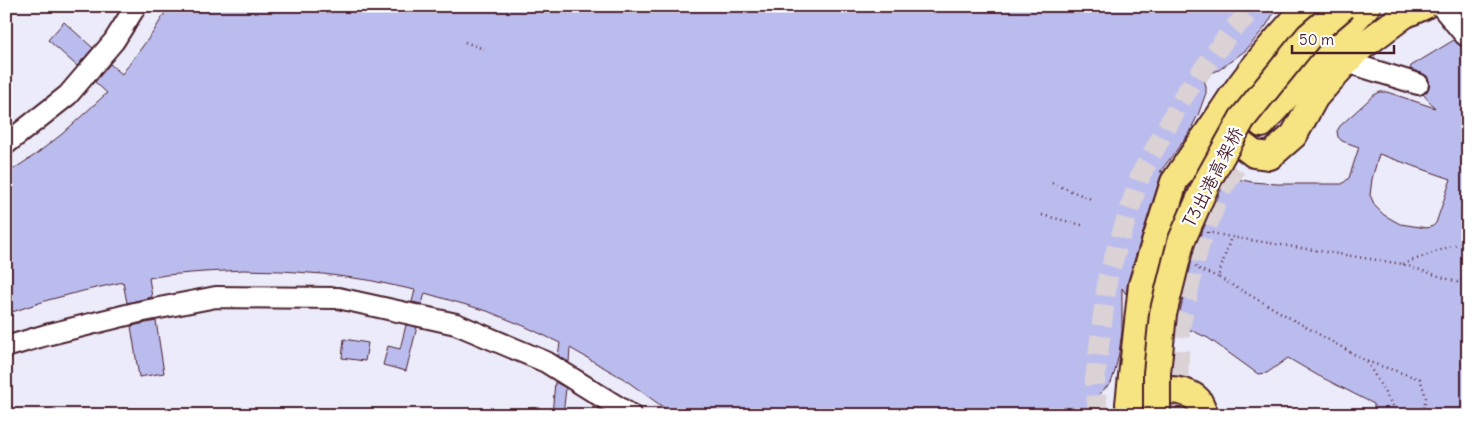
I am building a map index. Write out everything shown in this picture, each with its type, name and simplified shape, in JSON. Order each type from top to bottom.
[{"type":"main road","points":[[1128,409],[1142,285],[1174,182],[1234,92],[1306,6]]},
{"type":"main road","name":"T3出港高架桥","points":[[1157,415],[1157,373],[1163,314],[1181,242],[1208,180],[1242,119],[1309,36],[1344,6]]},
{"type":"main road","points":[[1262,124],[1367,6]]},
{"type":"main road","points":[[1222,112],[1228,134],[1254,154],[1270,156],[1294,135],[1315,97],[1356,50],[1404,16],[1424,6]]},
{"type":"main road","points":[[1128,409],[1139,392],[1161,389],[1184,392],[1198,400],[1205,415]]},
{"type":"lane","points":[[6,144],[68,95],[114,41],[136,6]]},
{"type":"lane","points":[[1441,6],[1465,35]]},
{"type":"lane","points":[[1346,62],[1418,84]]},
{"type":"lane","points":[[6,347],[139,312],[216,297],[338,298],[456,324],[546,362],[631,415]]},
{"type":"path","points":[[465,42],[484,49]]},
{"type":"path","points":[[1052,183],[1091,199]]},
{"type":"path","points":[[1042,215],[1082,225]]},
{"type":"path","points":[[1206,238],[1208,232],[1402,264],[1457,282],[1468,280]]},
{"type":"path","points":[[1218,277],[1231,237]]},
{"type":"path","points":[[1402,264],[1468,240]]},
{"type":"path","points":[[1198,260],[1196,268],[1218,277],[1366,361],[1420,379],[1426,397],[1423,412],[1418,415]]},
{"type":"path","points":[[1366,361],[1398,415]]},
{"type":"shaded area","points":[[6,6],[1468,6],[1468,415],[6,415]]},
{"type":"building","points":[[169,6],[1278,6],[1266,26],[1246,50],[1219,70],[1203,76],[1206,93],[1198,115],[1187,136],[1160,172],[1163,171],[1128,281],[1126,294],[1122,288],[1122,331],[1115,371],[1111,383],[1099,394],[1111,415],[674,415],[624,379],[570,348],[569,362],[558,356],[560,343],[524,326],[487,311],[425,293],[422,304],[412,302],[415,290],[368,280],[323,274],[244,270],[166,275],[149,278],[152,297],[127,303],[123,282],[48,300],[6,314],[6,174],[62,134],[107,93],[95,82],[110,64],[122,74],[154,31]]},
{"type":"building","points":[[64,22],[93,48],[77,66],[48,40]]},
{"type":"building","points":[[1454,40],[1460,46],[1468,46],[1468,415],[1374,415],[1374,404],[1288,358],[1267,373],[1258,374],[1208,338],[1177,324],[1195,247],[1227,177],[1277,184],[1342,184],[1349,178],[1359,147],[1342,141],[1338,137],[1337,131],[1374,95],[1380,92],[1387,92],[1435,108],[1423,94],[1429,87],[1427,76],[1410,69],[1411,66]],"holes":[[[1379,154],[1451,179],[1436,223],[1427,228],[1400,224],[1384,215],[1375,206],[1370,195]]]},
{"type":"building","points":[[156,321],[164,373],[139,377],[131,326]]},
{"type":"building","points":[[406,325],[417,327],[406,371],[383,365],[388,346],[400,349]]},
{"type":"building","points":[[344,339],[368,343],[365,361],[342,358]]},
{"type":"building","points":[[555,382],[566,388],[563,415],[552,415]]},
{"type":"tunnel","points":[[1098,415],[1095,379],[1108,276],[1141,174],[1185,94],[1231,31],[1256,6]]},
{"type":"tunnel","points":[[1174,415],[1177,327],[1196,246],[1219,188],[1262,124]]}]
